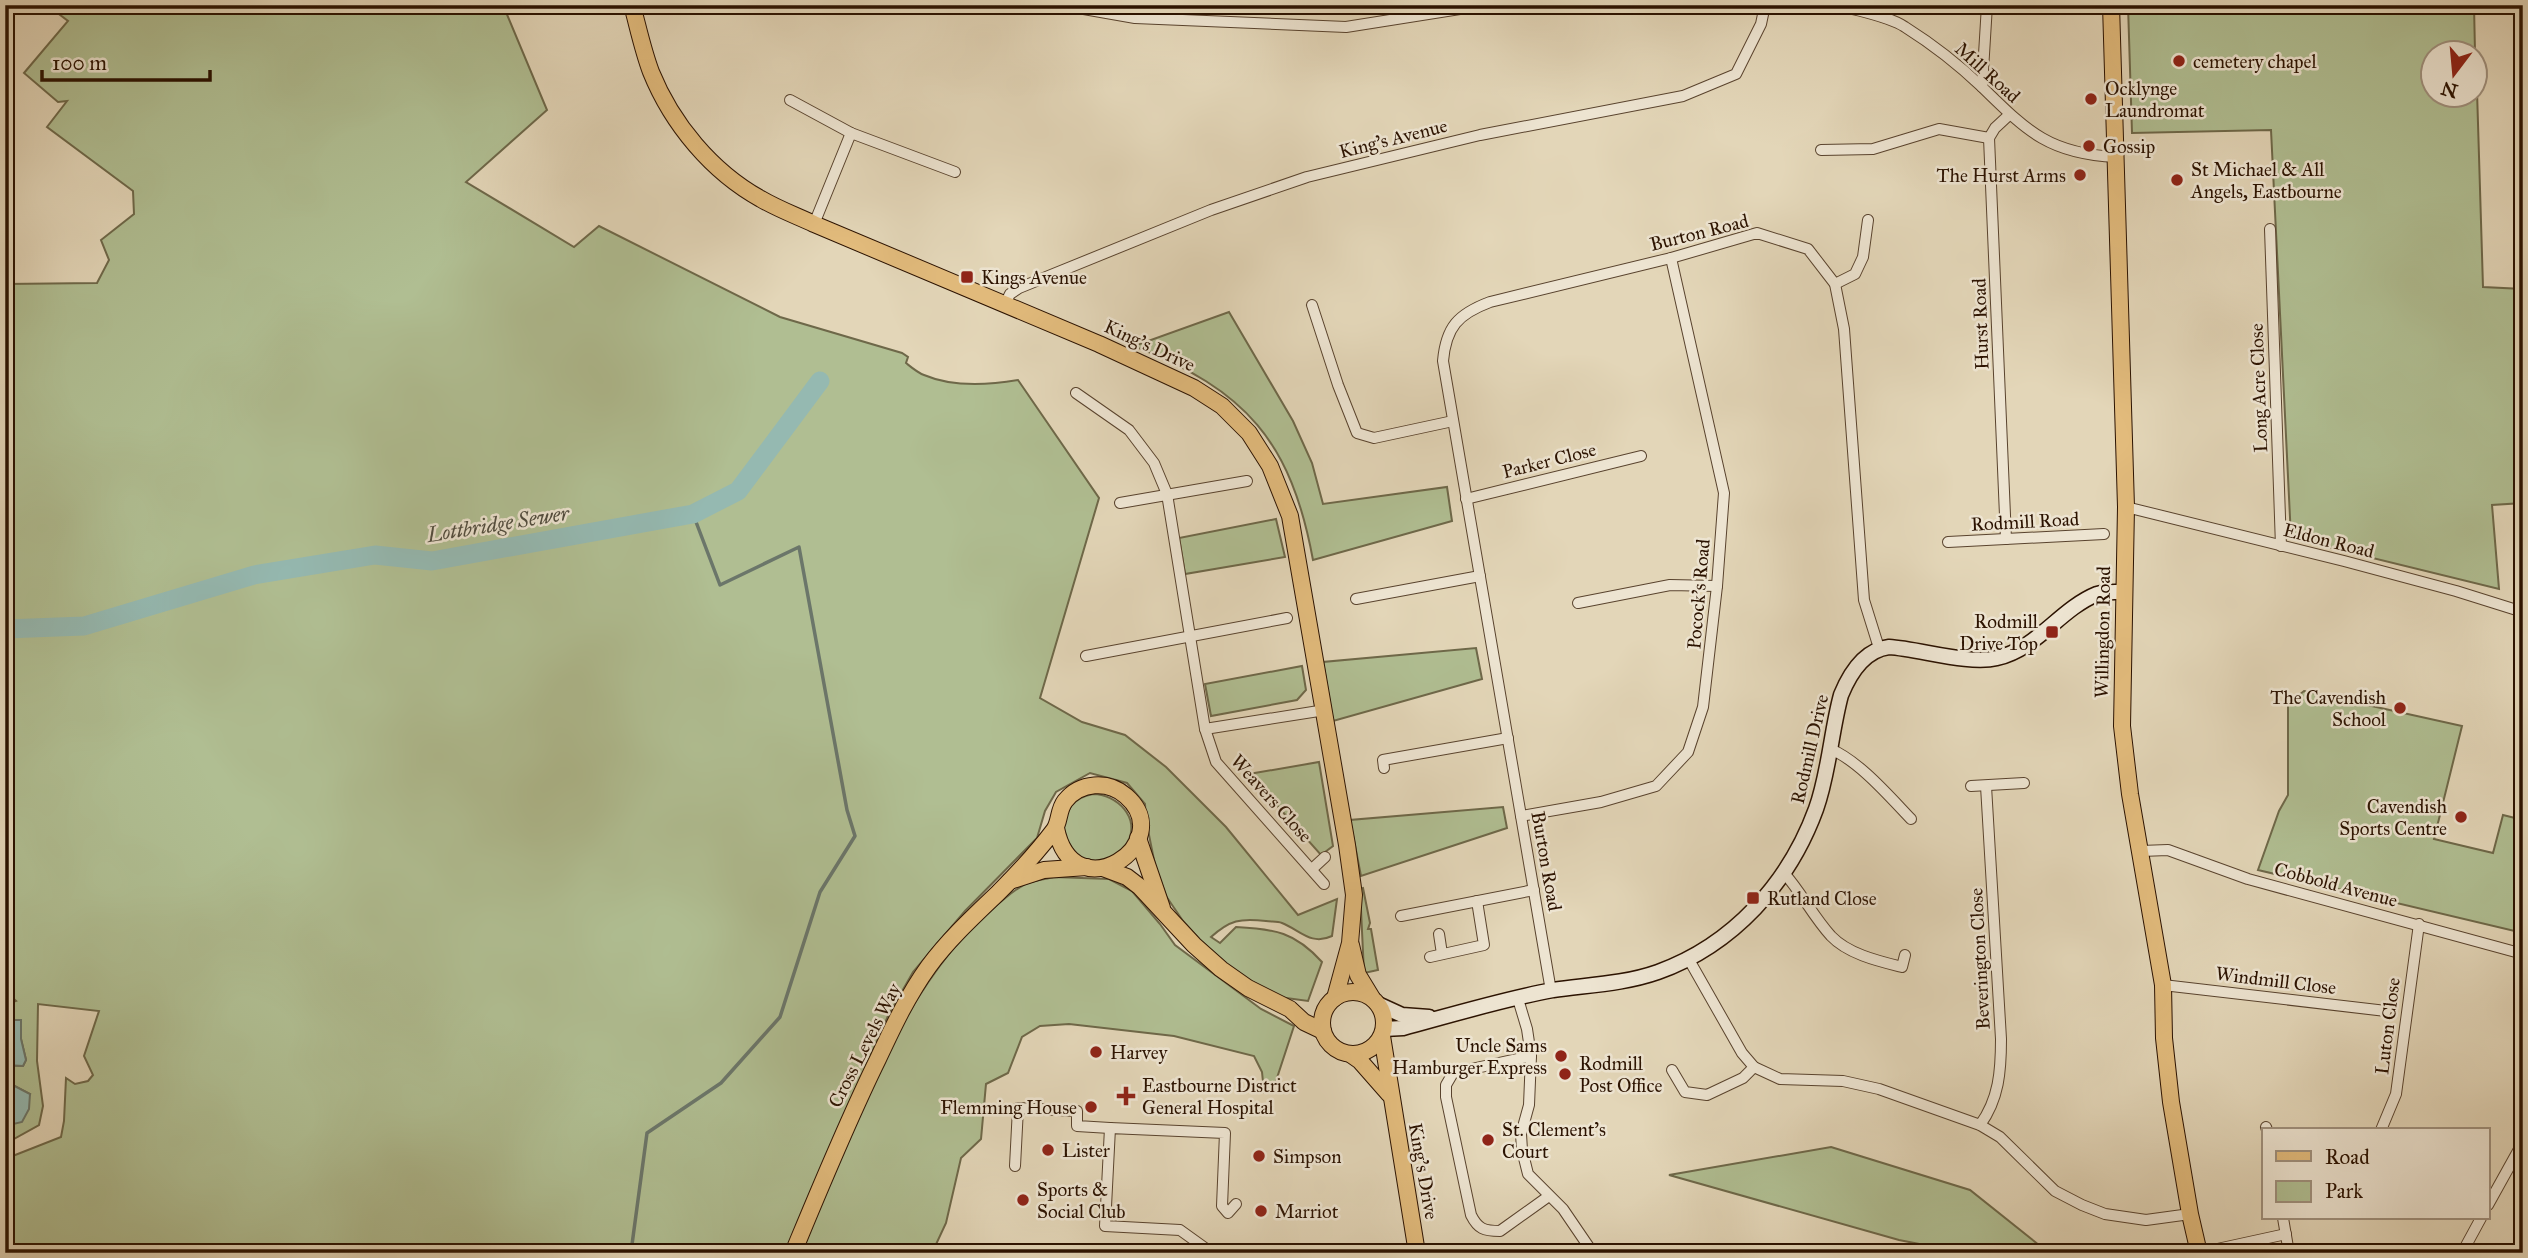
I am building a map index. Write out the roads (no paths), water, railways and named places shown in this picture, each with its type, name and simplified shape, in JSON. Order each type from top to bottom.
[{"type":"main road","name":"King's Drive","points":[[632,5],[651,71],[666,102],[685,133],[733,182],[762,200],[814,224],[1166,373],[1222,406],[1249,433],[1270,466],[1290,516],[1352,876],[1350,943],[1333,1000]]},
{"type":"main road","name":"Willingdon Road","points":[[2111,5],[2126,507],[2122,726],[2130,794],[2163,985],[2169,1089],[2199,1253]]},
{"type":"main road","name":"Cross Levels Way","points":[[1164,914],[1138,838],[1140,823],[1136,810],[1122,793],[1103,785],[1075,791],[1058,813],[1056,828],[1066,853],[1076,862],[1128,877],[1194,945],[1221,969],[1248,988],[1290,1009],[1304,1022],[1323,1031]]},
{"type":"main road","name":"Cross Levels Way","points":[[793,1253],[857,1102],[905,1004],[930,965],[963,926],[1010,881],[1056,828]]},
{"type":"main road","points":[[1096,868],[1115,865],[1125,858],[1138,838]]},
{"type":"main road","name":"Cross Levels Way","points":[[1010,881],[1044,870],[1096,868]]},
{"type":"main road","name":"King's Drive","points":[[1350,943],[1358,975],[1375,1002]]},
{"type":"main road","points":[[1290,1009],[1333,1000],[1349,992],[1358,992],[1375,1002],[1383,1013],[1383,1032],[1371,1049],[1361,1054],[1350,1054]]},
{"type":"main road","points":[[1333,1000],[1325,1010],[1323,1031],[1334,1048],[1360,1061],[1390,1096]]},
{"type":"main road","name":"King's Drive","points":[[1383,1032],[1390,1096],[1417,1253]]},
{"type":"street","points":[[1061,5],[1135,18],[1346,27],[1480,6]]},
{"type":"street","name":"King's Avenue","points":[[1005,304],[1010,294],[1019,288],[1211,210],[1307,177],[1480,135],[1683,96],[1736,74],[1760,24],[1765,5]]},
{"type":"street","name":"Mill Road","points":[[1839,5],[1902,25],[1982,87],[2032,134],[2048,142],[2089,154],[2116,156]]},
{"type":"street","points":[[1982,87],[1987,5]]},
{"type":"street","points":[[790,100],[851,133],[955,172]]},
{"type":"street","points":[[1821,150],[1873,149],[1945,129],[1989,138],[2009,115]]},
{"type":"street","points":[[814,224],[851,133]]},
{"type":"street","name":"Hurst Road","points":[[1989,138],[2006,539]]},
{"type":"street","points":[[1835,285],[1855,274],[1863,257],[1868,219]]},
{"type":"street","name":"Long Acre Close","points":[[2270,229],[2281,545]]},
{"type":"street","name":"Burton Road","points":[[1551,991],[1443,361],[1445,342],[1461,317],[1490,302],[1671,258],[1757,233],[1808,249],[1835,285],[1844,329],[1864,600],[1879,648]]},
{"type":"street","name":"Pocock's Road","points":[[1521,816],[1601,802],[1656,786],[1688,752],[1703,707],[1724,494],[1671,258]]},
{"type":"street","points":[[1312,305],[1357,433],[1374,438],[1453,421]]},
{"type":"street","name":"Weavers Close","points":[[1076,393],[1129,430],[1154,463],[1167,494],[1205,730],[1216,762],[1324,884]]},
{"type":"street","name":"Parker Close","points":[[1466,499],[1641,456]]},
{"type":"street","points":[[1120,503],[1247,481]]},
{"type":"street","name":"Eldon Road","points":[[2126,507],[2456,591],[2523,612]]},
{"type":"street","name":"Rodmill Road","points":[[1948,542],[2104,534]]},
{"type":"street","points":[[1356,599],[1480,576]]},
{"type":"street","points":[[1578,603],[1670,585],[1717,586]]},
{"type":"street","points":[[1879,648],[1905,648],[1979,660],[1995,659],[2025,646],[2097,594],[2124,592]]},
{"type":"street","points":[[1086,656],[1287,618]]},
{"type":"street","name":"Rodmill Drive","points":[[1383,1032],[1551,991],[1629,980],[1659,972],[1688,958],[1734,929],[1762,903],[1798,849],[1816,809],[1834,722],[1846,682],[1866,657],[1879,648]]},
{"type":"street","name":"Weavers Close","points":[[1205,730],[1325,710]]},
{"type":"street","points":[[1384,768],[1383,760],[1508,738]]},
{"type":"street","points":[[1830,749],[1840,753],[1885,791],[1911,819]]},
{"type":"street","points":[[1971,786],[2024,783]]},
{"type":"street","name":"Beverington Close","points":[[1980,1125],[1997,1091],[2001,1066],[1997,949],[1986,786]]},
{"type":"street","name":"Cobbold Avenue","points":[[2141,850],[2168,850],[2248,879],[2523,954]]},
{"type":"street","points":[[1312,869],[1325,857]]},
{"type":"street","points":[[1784,873],[1832,937],[1846,948],[1902,967],[1905,955]]},
{"type":"street","points":[[1401,916],[1534,890]]},
{"type":"street","points":[[1430,957],[1488,945],[1477,901]]},
{"type":"street","name":"Luton Close","points":[[2382,1128],[2396,1094],[2419,924]]},
{"type":"street","points":[[1438,934],[1443,954]]},
{"type":"street","points":[[1688,958],[1742,1053],[1754,1067],[1780,1079],[1843,1081],[1879,1089],[1980,1125],[2000,1137],[2055,1191],[2105,1214],[2137,1220],[2190,1214]]},
{"type":"street","name":"Windmill Close","points":[[2163,985],[2386,1011]]},
{"type":"street","points":[[1518,999],[1527,1029],[1531,1056],[1530,1095],[1521,1134],[1528,1174],[1563,1209],[1593,1253]]},
{"type":"street","name":"Rodmill Drive","points":[[1375,1002],[1402,1015],[1441,1018]]},
{"type":"street","points":[[1531,1056],[1453,1073],[1446,1085],[1446,1097],[1471,1215],[1477,1226],[1483,1230],[1500,1231],[1549,1196]]},
{"type":"street","points":[[1672,1070],[1685,1092],[1707,1095],[1743,1078],[1754,1067]]},
{"type":"street","points":[[1015,1167],[1018,1108],[1077,1111],[1077,1126],[1225,1133],[1222,1206],[1228,1213],[1236,1204]]},
{"type":"street","points":[[1110,1128],[1105,1226],[1180,1230],[1212,1253]]},
{"type":"street","points":[[2490,1201],[2523,1142]]},
{"type":"street","points":[[2283,1220],[2290,1253]]},
{"type":"street","points":[[2462,1253],[2480,1220]]},
{"type":"street","points":[[2199,1253],[2286,1234]]},
{"type":"water","points":[[8,1020],[21,1020],[21,1039],[26,1060],[23,1066],[5,1065],[5,1023]]},
{"type":"water","points":[[5,1081],[30,1094],[29,1109],[22,1122],[5,1126]]},
{"type":"waterway","name":"Lottbridge Sewer","points":[[5,629],[84,626],[254,575],[375,555],[432,561],[693,514],[738,491],[820,381]]},
{"type":"waterway","points":[[631,1252],[647,1133],[721,1083],[780,1017],[820,892],[855,836],[847,810],[799,547],[720,585],[693,514]]},
{"type":"place","name":"cemetery chapel","points":[[2179,61]]},
{"type":"place","name":"Ocklynge Laundromat","points":[[2091,99]]},
{"type":"place","name":"Gossip","points":[[2089,146]]},
{"type":"place","name":"The Hurst Arms","points":[[2080,175]]},
{"type":"place","name":"St Michael & All Angels, Eastbourne","points":[[2177,180]]},
{"type":"place","name":"Kings Avenue","points":[[967,277]]},
{"type":"place","name":"Rodmill Drive Top","points":[[2052,632]]},
{"type":"place","name":"The Cavendish School","points":[[2400,708]]},
{"type":"place","name":"Cavendish Sports Centre","points":[[2461,817]]},
{"type":"place","name":"Rutland Close","points":[[1753,898]]},
{"type":"place","name":"Harvey","points":[[1096,1052]]},
{"type":"place","name":"Uncle Sams Hamburger Express","points":[[1561,1056]]},
{"type":"place","name":"Rodmill Post Office","points":[[1565,1074]]},
{"type":"place","name":"Eastbourne District General Hospital","points":[[1126,1096]]},
{"type":"place","name":"Flemming House","points":[[1091,1107]]},
{"type":"place","name":"St. Clement's Court","points":[[1488,1140]]},
{"type":"place","name":"Lister","points":[[1048,1150]]},
{"type":"place","name":"Simpson","points":[[1259,1156]]},
{"type":"place","name":"Sports & Social Club","points":[[1023,1200]]},
{"type":"place","name":"Marriot","points":[[1261,1211]]}]
